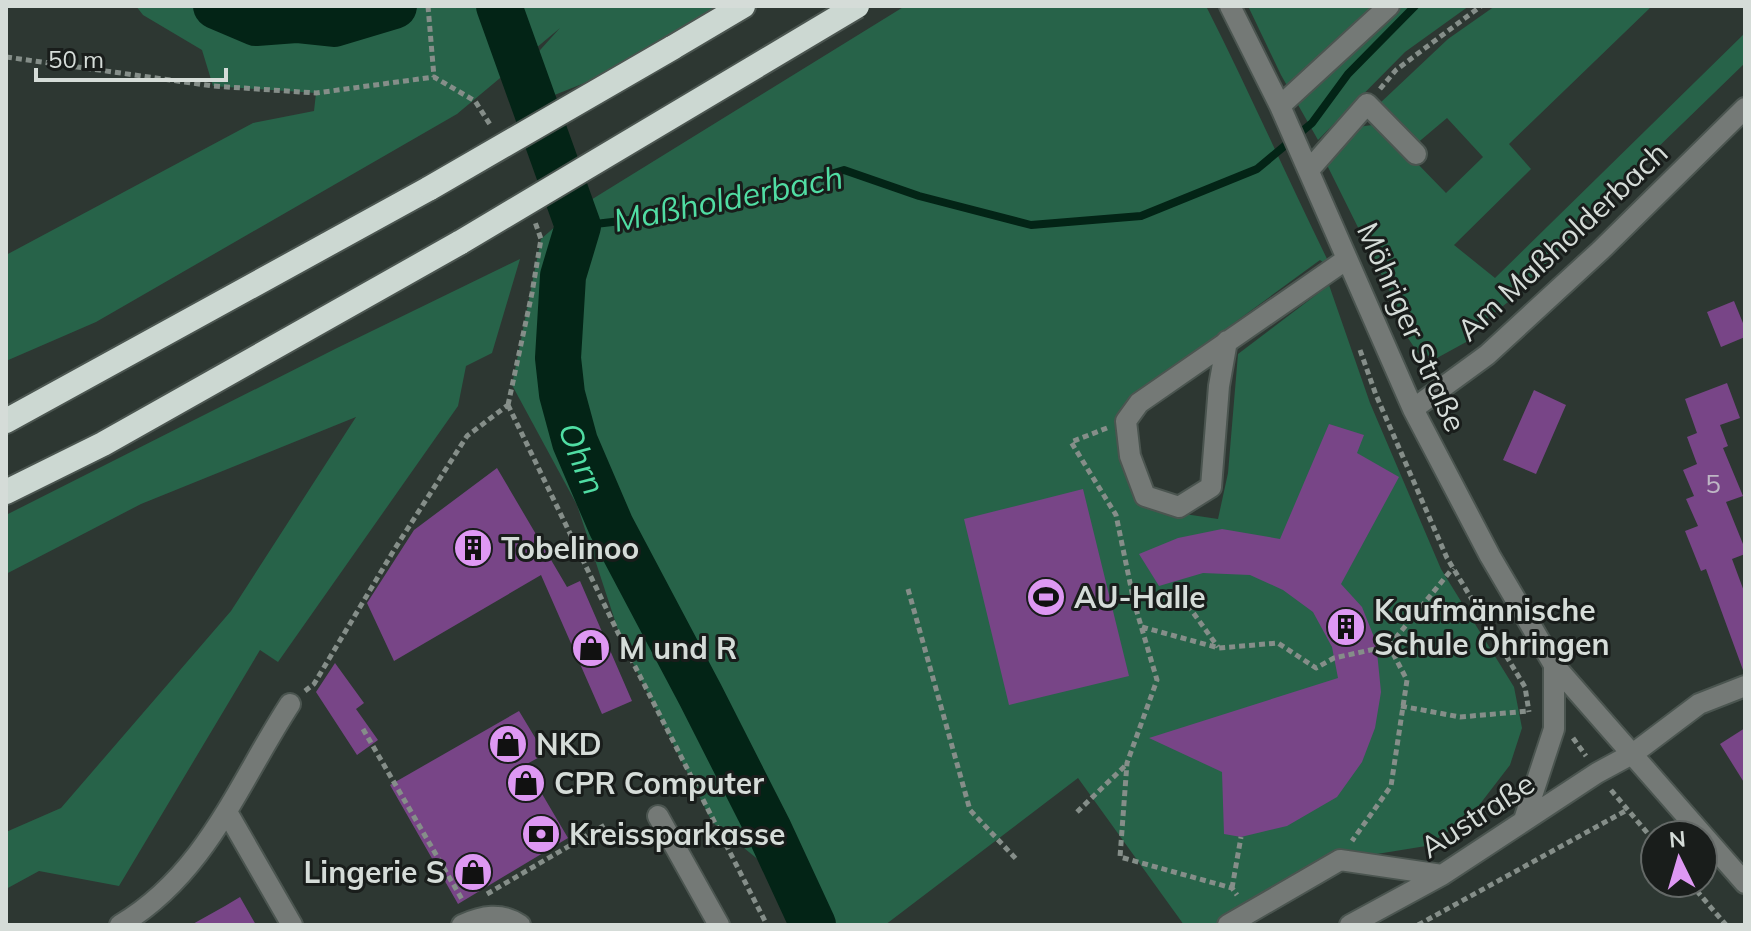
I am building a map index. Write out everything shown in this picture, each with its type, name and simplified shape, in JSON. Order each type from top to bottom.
[{"type":"highway","points":[[6,421],[430,188],[743,6]]},
{"type":"highway","points":[[6,492],[103,444],[461,242],[857,6]]},
{"type":"street","name":"Möhriger Straße","points":[[1230,6],[1280,106],[1413,409],[1490,556],[1554,665],[1745,883]]},
{"type":"street","points":[[1280,106],[1389,6]]},
{"type":"street","points":[[1309,170],[1367,104],[1416,154]]},
{"type":"street","name":"Am Maßholderbach","points":[[1413,409],[1487,355],[1600,251],[1745,108]]},
{"type":"street","points":[[1227,341],[1219,386],[1211,487],[1179,507],[1145,496],[1130,456],[1126,421],[1139,403],[1227,341],[1347,259]]},
{"type":"street","points":[[1524,820],[1554,729],[1554,665]]},
{"type":"street","name":"Austraße","points":[[1350,925],[1442,875],[1524,820],[1634,753],[1699,704],[1745,686]]},
{"type":"street","points":[[120,925],[168,889],[204,849],[258,753],[290,704]]},
{"type":"street","points":[[227,812],[292,925]]},
{"type":"street","points":[[658,816],[719,925]]},
{"type":"street","points":[[1228,925],[1340,860],[1442,875]]},
{"type":"street","points":[[464,915],[477,918],[501,916],[520,925]]},
{"type":"path","points":[[6,57],[213,86],[316,93],[434,77],[428,6]]},
{"type":"path","points":[[1367,104],[1396,70],[1481,6]]},
{"type":"path","points":[[290,704],[314,684],[467,436],[508,405],[677,752],[767,925]]},
{"type":"path","points":[[1126,421],[1071,442],[1116,515],[1141,626],[1157,680],[1127,763],[1120,857],[1232,888],[1249,912]]},
{"type":"path","points":[[1141,626],[1219,648],[1278,643],[1316,668],[1334,658],[1389,646],[1453,568]]},
{"type":"path","points":[[908,589],[970,810],[1018,861]]},
{"type":"path","points":[[1176,589],[1219,648]]},
{"type":"path","points":[[1340,860],[1391,786],[1407,680],[1389,646]]},
{"type":"path","points":[[1401,706],[1460,717],[1529,711]]},
{"type":"path","points":[[363,729],[464,915]]},
{"type":"path","points":[[1077,812],[1127,763]]},
{"type":"path","points":[[1418,925],[1627,810],[1639,824]]},
{"type":"path","points":[[480,898],[605,825]]},
{"type":"path","points":[[1232,888],[1241,837]]},
{"type":"path","points":[[1704,899],[1726,925]]},
{"type":"green space","points":[[136,6],[304,6],[321,11],[334,6],[743,6],[672,48],[552,96],[522,70],[560,28],[457,114],[96,322],[6,361],[6,255],[253,123],[314,111],[316,93],[213,86],[202,50],[143,15]]},
{"type":"green space","points":[[905,6],[1206,6],[1332,269],[1320,260],[1126,402],[1118,434],[1120,456],[1178,513],[1218,519],[1228,473],[1238,354],[1329,285],[1370,403],[1441,569],[1514,687],[1522,728],[1510,765],[1470,817],[1426,846],[1340,860],[1228,925],[1184,925],[1078,778],[885,925],[790,925],[760,861],[712,822],[621,639],[577,505],[512,385],[541,239],[573,211]]},
{"type":"green space","points":[[1248,6],[1469,6],[1405,52],[1318,140],[1281,75]]},
{"type":"green space","points":[[1495,6],[1652,6],[1509,144],[1531,169],[1454,245],[1495,278],[1745,33],[1745,63],[1620,184],[1517,295],[1465,336],[1468,341],[1437,358],[1418,353],[1404,332],[1407,326],[1327,165],[1358,127],[1379,124],[1446,193],[1483,157],[1447,118],[1415,145],[1378,105],[1448,39]]},
{"type":"green space","points":[[520,259],[492,353],[466,366],[458,406],[278,662],[260,650],[119,886],[39,871],[6,889],[6,832],[61,808],[231,611],[356,417],[141,504],[6,574],[6,515]]},
{"type":"building","points":[[1734,301],[1745,328],[1745,337],[1721,347],[1707,312]]},
{"type":"building","points":[[1727,383],[1740,418],[1720,425],[1728,446],[1723,448],[1743,496],[1726,502],[1745,549],[1745,554],[1732,559],[1745,594],[1743,670],[1706,569],[1701,571],[1685,531],[1698,526],[1686,499],[1694,496],[1683,470],[1697,464],[1687,437],[1697,433],[1685,399]]},
{"type":"building","points":[[1534,390],[1566,405],[1536,474],[1503,460]]},
{"type":"building","name":"Kaufmännische Schule Öhringen","points":[[1329,424],[1364,435],[1357,453],[1399,477],[1341,584],[1362,607],[1376,642],[1381,692],[1375,728],[1362,762],[1337,797],[1287,826],[1241,837],[1224,834],[1222,772],[1149,738],[1338,678],[1332,647],[1313,612],[1283,590],[1250,575],[1203,573],[1159,586],[1139,554],[1178,538],[1222,529],[1280,539]]},
{"type":"building","name":"Tobelinoo","points":[[497,468],[567,587],[580,581],[632,701],[602,714],[541,575],[394,661],[367,603],[414,530]]},
{"type":"building","name":"AU-Halle","points":[[1083,489],[1129,676],[1009,705],[964,519]]},
{"type":"building","points":[[335,663],[364,703],[356,709],[378,740],[357,755],[316,692]]},
{"type":"building","points":[[519,711],[545,754],[525,765],[568,838],[458,904],[390,785]]},
{"type":"building","points":[[1745,728],[1745,784],[1720,744]]},
{"type":"building","points":[[240,897],[256,925],[191,925],[225,906]]},
{"type":"waterway","name":"Ohrn","points":[[216,6],[256,23],[296,20],[334,24],[394,6]]},
{"type":"waterway","name":"Ohrn","points":[[499,6],[578,226],[563,276],[558,358],[562,394],[575,442],[611,526],[769,830],[813,925]]},
{"type":"waterway","name":"Maßholderbach","points":[[578,226],[730,204],[844,170],[919,196],[1031,225],[1141,216],[1257,169],[1312,123],[1348,74],[1415,6]]},
{"type":"place","name":"Tobelinoo","points":[[473,548]]},
{"type":"place","name":"AU-Halle","points":[[1046,597]]},
{"type":"place","name":"Kaufmännische Schule Öhringen","points":[[1346,627]]},
{"type":"place","name":"M und R","points":[[591,648]]},
{"type":"place","name":"NKD","points":[[508,744]]},
{"type":"place","name":"CPR Computer","points":[[526,783]]},
{"type":"place","name":"Kreissparkasse","points":[[541,834]]},
{"type":"place","name":"Lingerie S","points":[[473,872]]}]
